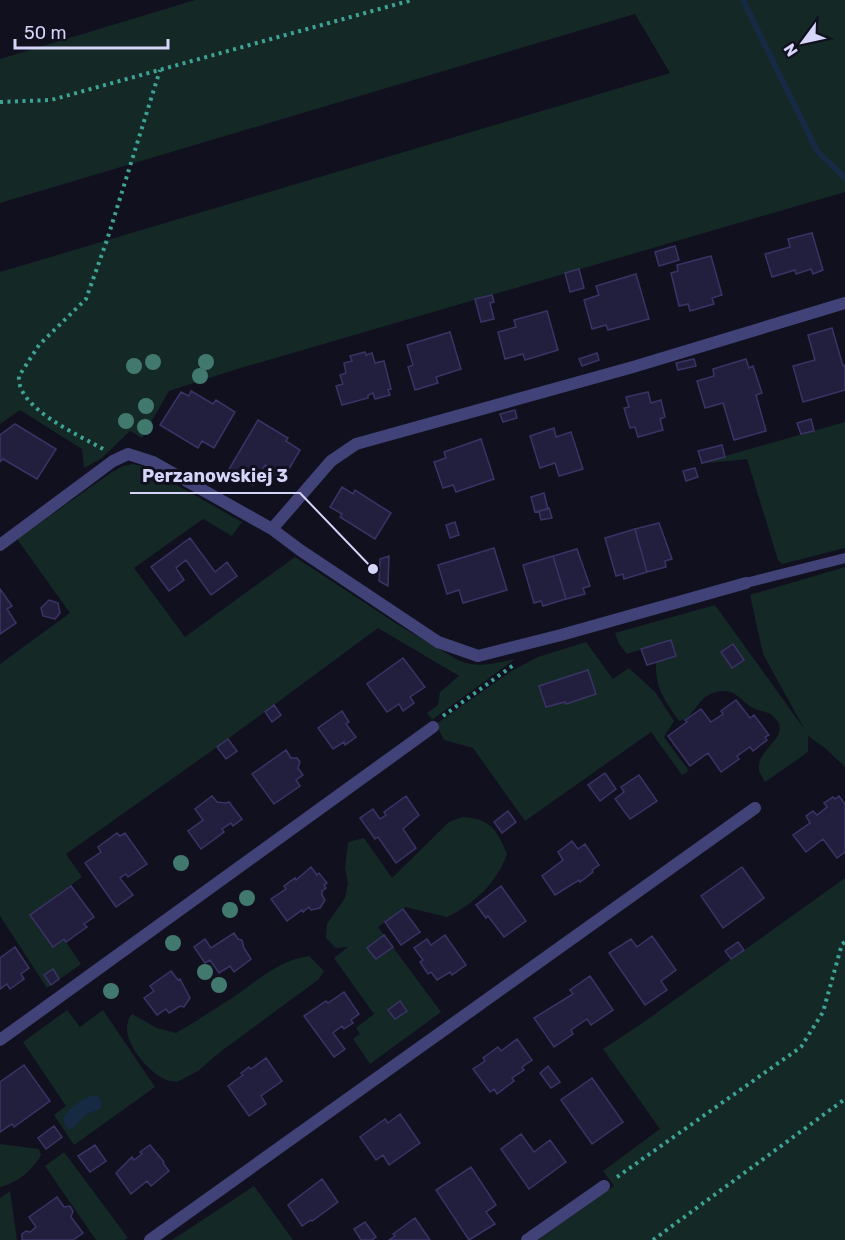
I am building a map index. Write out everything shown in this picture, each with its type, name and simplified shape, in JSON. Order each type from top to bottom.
[{"type":"street","points":[[272,529],[331,461],[356,444],[633,367],[845,303]]},
{"type":"street","points":[[0,544],[128,454],[153,462],[272,529],[438,642],[478,656],[746,583]]},
{"type":"street","points":[[0,1040],[433,728]]},
{"type":"street","points":[[150,1240],[755,808]]},
{"type":"street","points":[[527,1240],[604,1186]]},
{"type":"lane","points":[[746,583],[845,558]]},
{"type":"path","points":[[0,102],[51,100],[412,0]]},
{"type":"path","points":[[120,458],[35,408],[24,395],[19,376],[39,345],[86,299],[107,240],[160,70]]},
{"type":"path","points":[[433,728],[437,720],[508,670],[539,641]]},
{"type":"path","points":[[604,1186],[801,1047],[824,1012],[842,944],[845,942]]},
{"type":"path","points":[[653,1240],[845,1099]]},
{"type":"green space","points":[[195,0],[845,0],[845,192],[169,391],[142,438],[130,431],[102,458],[84,468],[82,449],[20,410],[0,424],[0,272],[670,73],[635,14],[0,203],[0,59]]},
{"type":"green space","points":[[845,422],[845,548],[782,564],[778,560],[747,459],[697,464]]},
{"type":"green space","points":[[133,464],[143,466],[242,522],[232,536],[203,519],[134,568],[185,637],[295,557],[400,626],[458,660],[480,665],[515,659],[432,720],[427,713],[438,705],[440,692],[459,676],[378,628],[217,747],[66,854],[82,877],[30,915],[53,947],[64,939],[81,964],[47,988],[0,916],[0,664],[70,613],[17,539],[112,472]]},
{"type":"green space","points":[[845,567],[845,767],[808,736],[808,752],[765,782],[759,770],[759,763],[780,731],[775,718],[753,708],[734,694],[723,691],[707,696],[690,715],[679,721],[662,694],[656,671],[656,662],[676,655],[671,640],[627,654],[619,644],[615,633],[715,605],[805,730],[763,654],[750,595]]},
{"type":"green space","points":[[586,642],[613,679],[629,668],[655,692],[674,721],[664,737],[689,771],[682,775],[651,732],[525,821],[473,748],[444,740],[436,724],[513,670],[538,657]]},
{"type":"green space","points":[[463,817],[480,820],[492,827],[507,854],[491,883],[457,912],[447,917],[405,907],[378,927],[441,1012],[370,1064],[353,1039],[360,1034],[356,1028],[374,1014],[334,958],[348,947],[336,948],[326,938],[327,924],[345,898],[348,883],[345,868],[348,842],[364,838],[392,878],[449,822]]},
{"type":"green space","points":[[845,878],[845,1240],[538,1240],[614,1186],[603,1171],[660,1129],[603,1049]]},
{"type":"green space","points":[[309,956],[324,971],[319,979],[220,1052],[198,1071],[177,1082],[163,1078],[152,1071],[133,1048],[127,1030],[132,1014],[157,1028],[176,1033],[278,967]]},
{"type":"green space","points":[[67,1010],[80,1027],[103,1010],[155,1087],[74,1145],[54,1115],[66,1106],[23,1042]]},
{"type":"green space","points":[[0,1144],[39,1149],[41,1155],[24,1175],[0,1187]]},
{"type":"green space","points":[[64,1152],[128,1238],[125,1240],[96,1240],[45,1166]]},
{"type":"green space","points":[[254,1186],[293,1240],[172,1240]]},
{"type":"green space","points":[[10,1191],[17,1240],[0,1240],[0,1198]]},
{"type":"water","points":[[94,1095],[98,1096],[102,1103],[100,1109],[87,1114],[70,1130],[67,1128],[63,1118],[66,1114],[81,1101]]},
{"type":"building","points":[[812,233],[823,270],[813,274],[811,269],[796,274],[795,270],[772,277],[765,254],[790,247],[788,239]]},
{"type":"building","points":[[675,246],[679,260],[659,266],[655,252]]},
{"type":"building","points":[[711,256],[722,295],[712,298],[714,304],[690,311],[688,304],[679,306],[671,273],[678,271],[677,265]]},
{"type":"building","points":[[579,269],[584,288],[570,292],[565,273]]},
{"type":"building","points":[[636,274],[649,319],[608,330],[606,325],[592,329],[584,300],[599,295],[596,286]]},
{"type":"building","points":[[492,295],[494,302],[490,303],[494,319],[481,322],[475,299]]},
{"type":"building","points":[[547,311],[558,350],[525,360],[523,354],[505,359],[498,332],[516,327],[514,320]]},
{"type":"building","points":[[832,328],[843,366],[845,365],[845,390],[803,402],[793,366],[815,360],[808,335]]},
{"type":"building","points":[[450,332],[461,369],[436,377],[438,383],[415,390],[408,367],[413,365],[407,345]]},
{"type":"building","points":[[365,352],[366,355],[372,353],[375,363],[384,361],[391,389],[388,390],[390,395],[375,399],[373,393],[368,395],[368,398],[342,405],[336,386],[343,384],[340,375],[346,373],[344,363],[352,361],[350,356]]},
{"type":"building","points":[[597,353],[599,360],[582,366],[579,359]]},
{"type":"building","points":[[694,359],[696,366],[678,370],[676,363]]},
{"type":"building","points":[[746,359],[749,368],[753,366],[762,393],[756,395],[766,431],[734,440],[723,403],[705,408],[697,381],[714,376],[713,369]]},
{"type":"building","points":[[191,391],[213,404],[216,400],[235,412],[214,448],[202,441],[198,448],[160,425],[181,392],[189,396]]},
{"type":"building","points":[[648,392],[651,403],[661,400],[665,417],[660,419],[663,430],[638,437],[635,427],[630,428],[624,408],[629,407],[626,397]]},
{"type":"building","points":[[515,410],[517,418],[503,422],[500,414]]},
{"type":"building","points":[[811,419],[814,431],[801,434],[797,423]]},
{"type":"building","points":[[258,420],[288,438],[286,441],[300,450],[282,481],[270,474],[273,469],[265,465],[253,485],[228,471]]},
{"type":"building","points":[[15,424],[56,449],[37,479],[3,459],[0,462],[0,435]]},
{"type":"building","points":[[554,428],[556,437],[571,432],[583,469],[559,476],[555,463],[540,468],[530,436]]},
{"type":"building","points":[[481,439],[494,479],[456,492],[453,485],[443,488],[434,462],[446,458],[444,452]]},
{"type":"building","points":[[722,445],[725,457],[702,463],[698,451]]},
{"type":"building","points":[[695,468],[698,477],[686,481],[683,471]]},
{"type":"building","points":[[342,487],[353,494],[355,490],[391,513],[375,539],[340,517],[342,514],[330,507]]},
{"type":"building","points":[[544,493],[548,509],[535,512],[531,497]]},
{"type":"building","points":[[549,508],[552,518],[541,520],[539,511]]},
{"type":"building","points":[[455,522],[459,535],[450,538],[446,525]]},
{"type":"building","points":[[659,523],[672,559],[665,561],[666,567],[647,572],[635,529]]},
{"type":"building","points":[[635,529],[647,572],[624,579],[623,574],[616,576],[605,538]]},
{"type":"building","points":[[190,538],[215,572],[227,562],[237,576],[211,595],[186,560],[176,568],[184,580],[169,591],[151,567]]},
{"type":"building","points":[[494,548],[507,590],[463,603],[459,590],[447,594],[438,565]]},
{"type":"building","points":[[577,549],[590,586],[583,588],[585,594],[566,599],[553,556]]},
{"type":"building","points":[[389,556],[388,586],[379,581],[380,559]]},
{"type":"building","points":[[553,556],[566,599],[543,606],[541,601],[534,603],[523,565]]},
{"type":"building","points":[[0,589],[12,606],[7,609],[16,623],[0,634]]},
{"type":"building","points":[[49,600],[58,603],[60,613],[55,619],[43,616],[41,608]]},
{"type":"building","points":[[671,640],[676,656],[647,665],[641,649]]},
{"type":"building","points":[[733,644],[744,660],[732,668],[721,652]]},
{"type":"building","points":[[403,658],[425,687],[410,697],[414,703],[403,711],[399,704],[387,712],[367,684]]},
{"type":"building","points":[[588,670],[596,694],[566,704],[565,702],[546,707],[539,686]]},
{"type":"building","points":[[736,700],[750,718],[754,715],[769,735],[765,737],[767,740],[753,751],[750,747],[737,756],[739,759],[721,772],[708,753],[690,766],[668,736],[701,709],[711,722],[723,714],[721,711]]},
{"type":"building","points":[[274,705],[281,715],[272,722],[265,712]]},
{"type":"building","points":[[342,711],[349,722],[346,724],[356,737],[345,745],[344,742],[333,749],[318,728]]},
{"type":"building","points":[[228,739],[237,751],[226,759],[217,747]]},
{"type":"building","points":[[286,750],[291,758],[297,758],[300,762],[298,768],[303,775],[296,780],[300,786],[274,804],[252,774]]},
{"type":"building","points":[[605,773],[616,789],[600,801],[588,785]]},
{"type":"building","points":[[639,775],[657,801],[630,819],[615,799],[624,792],[621,787]]},
{"type":"building","points":[[212,796],[217,802],[229,802],[242,819],[233,826],[231,823],[222,829],[224,832],[201,849],[188,831],[203,820],[195,809]]},
{"type":"building","points":[[406,796],[419,815],[403,829],[416,848],[396,863],[378,837],[375,839],[360,818],[373,809],[380,819],[386,815],[384,812]]},
{"type":"building","points":[[839,796],[845,804],[845,852],[837,858],[823,839],[806,852],[793,835],[810,823],[806,816],[813,811],[817,815],[827,807],[824,803]]},
{"type":"building","points":[[508,811],[516,822],[502,833],[494,822]]},
{"type":"building","points":[[117,833],[120,836],[125,833],[147,864],[128,877],[126,874],[120,878],[133,895],[116,907],[85,863],[101,852],[98,847]]},
{"type":"building","points":[[572,841],[578,849],[585,844],[599,865],[580,882],[579,880],[555,895],[542,876],[563,860],[558,852]]},
{"type":"building","points":[[311,867],[327,883],[324,885],[326,888],[322,891],[325,900],[320,908],[311,910],[309,907],[287,921],[271,899],[286,889],[284,886],[295,878],[296,880]]},
{"type":"building","points":[[742,867],[764,898],[723,928],[701,896]]},
{"type":"building","points":[[71,886],[94,917],[84,924],[87,927],[66,942],[64,939],[53,947],[30,915]]},
{"type":"building","points":[[501,886],[526,921],[504,937],[476,905]]},
{"type":"building","points":[[403,909],[420,932],[401,945],[385,922]]},
{"type":"building","points":[[234,933],[238,939],[242,940],[251,959],[234,972],[230,966],[219,973],[210,960],[205,963],[194,947],[205,939],[211,948]]},
{"type":"building","points":[[384,935],[393,947],[376,959],[367,948]]},
{"type":"building","points":[[445,935],[466,965],[452,975],[450,972],[437,980],[431,972],[428,974],[420,962],[423,960],[414,948],[427,939],[431,945]]},
{"type":"building","points":[[652,936],[676,970],[661,981],[667,990],[645,1005],[609,953],[631,939],[637,947]]},
{"type":"building","points":[[738,942],[744,950],[731,959],[725,951]]},
{"type":"building","points":[[15,947],[29,968],[21,974],[24,979],[10,989],[7,984],[0,989],[0,958]]},
{"type":"building","points":[[53,969],[59,979],[51,985],[44,975]]},
{"type":"building","points":[[171,971],[178,980],[180,979],[190,998],[184,1007],[180,1006],[169,1013],[166,1009],[157,1015],[144,998],[154,991],[150,986]]},
{"type":"building","points":[[590,976],[613,1010],[591,1025],[587,1019],[571,1030],[573,1034],[554,1047],[534,1018],[573,994],[570,990]]},
{"type":"building","points":[[344,992],[359,1014],[351,1020],[353,1023],[344,1029],[342,1026],[333,1033],[345,1049],[334,1057],[304,1016]]},
{"type":"building","points":[[400,1001],[407,1011],[395,1019],[388,1010]]},
{"type":"building","points":[[517,1039],[532,1060],[522,1067],[524,1070],[512,1078],[514,1081],[497,1094],[494,1089],[490,1092],[473,1069],[485,1061],[483,1058],[498,1047],[501,1051]]},
{"type":"building","points":[[266,1058],[282,1081],[261,1096],[266,1104],[249,1116],[228,1086],[243,1075],[241,1073],[249,1067],[251,1069]]},
{"type":"building","points":[[24,1065],[50,1101],[14,1127],[12,1124],[0,1132],[0,1082]]},
{"type":"building","points":[[548,1066],[560,1082],[551,1088],[540,1073]]},
{"type":"building","points":[[592,1078],[623,1122],[592,1144],[561,1100]]},
{"type":"building","points":[[400,1114],[420,1143],[389,1165],[383,1155],[376,1160],[360,1137],[385,1119],[388,1123]]},
{"type":"building","points":[[54,1126],[62,1137],[46,1149],[38,1138]]},
{"type":"building","points":[[521,1134],[534,1152],[550,1140],[566,1162],[529,1189],[501,1149]]},
{"type":"building","points":[[95,1145],[106,1161],[90,1172],[78,1156]]},
{"type":"building","points":[[150,1145],[169,1171],[151,1186],[147,1181],[131,1194],[116,1173],[132,1157],[134,1160]]},
{"type":"building","points":[[471,1167],[496,1205],[486,1212],[495,1224],[469,1240],[436,1190]]},
{"type":"building","points":[[322,1179],[338,1202],[302,1226],[288,1205]]},
{"type":"building","points":[[57,1197],[64,1207],[70,1206],[73,1211],[71,1217],[83,1233],[73,1240],[22,1240],[22,1234],[36,1227],[29,1217]]},
{"type":"building","points":[[415,1218],[430,1240],[389,1240],[395,1236],[393,1234]]},
{"type":"building","points":[[365,1222],[376,1237],[372,1240],[361,1240],[354,1229]]},
{"type":"waterway","points":[[743,0],[817,151],[845,178]]},
{"type":"place","name":"Perzanowskiej 3","points":[[373,569]]}]
